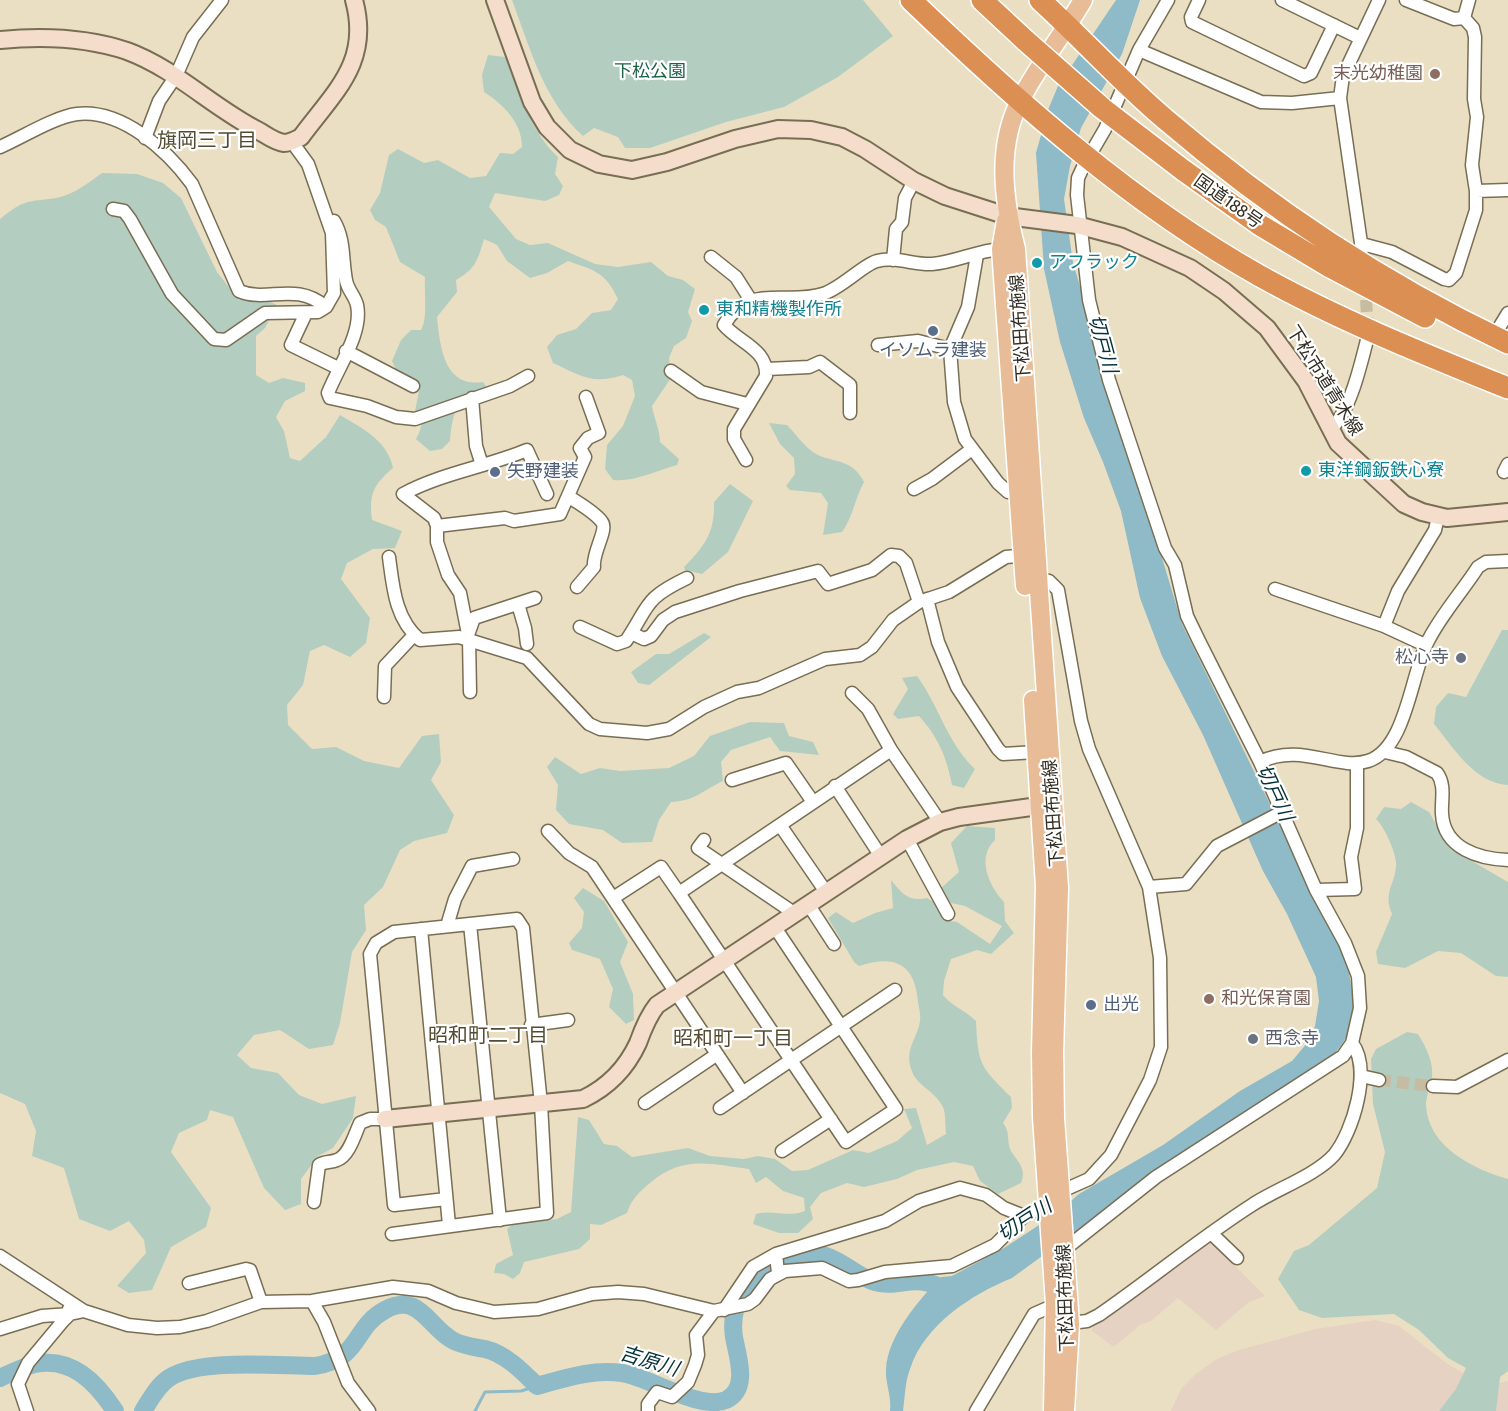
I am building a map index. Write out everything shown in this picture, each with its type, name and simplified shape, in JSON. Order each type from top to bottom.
[{"type":"highway","points":[[911,0],[1087,155],[1205,242],[1260,276],[1338,315],[1508,388]]},
{"type":"highway","name":"国道188号","points":[[982,0],[1102,108],[1260,225],[1329,267],[1449,329],[1508,354]]},
{"type":"highway","points":[[1040,0],[1123,82],[1206,153],[1352,257],[1400,287],[1501,339]]},
{"type":"main road","name":"下松田布施線","points":[[1048,804],[1036,752],[1030,555],[1007,216],[1003,187],[1006,151],[1021,99],[1083,0]]},
{"type":"main road","name":"下松田布施線","points":[[1030,555],[1037,578],[1048,804],[1059,888],[1054,1052],[1056,1200],[1061,1249],[1065,1411]]},
{"type":"main road","name":"下松田布施線","points":[[1053,1411],[1063,1324]]},
{"type":"street","points":[[145,138],[159,101],[176,76],[193,37],[222,0]]},
{"type":"street","points":[[0,40],[19,38],[96,43],[153,62],[245,124],[276,140],[292,142],[301,137],[353,64],[359,47],[360,29],[354,0]]},
{"type":"street","name":"下松市道青木線","points":[[495,0],[532,102],[547,127],[570,150],[599,164],[632,170],[668,162],[735,139],[778,129],[811,130],[842,137],[914,181],[945,196],[1007,216],[1078,225],[1122,237],[1190,268],[1224,291],[1267,328],[1306,381],[1346,452],[1404,504],[1438,518],[1508,512]]},
{"type":"street","points":[[1061,1249],[1156,1177],[1343,1056],[1352,1043],[1360,1008],[1358,976],[1345,943],[1316,890],[1280,813],[1260,762],[1187,616],[1175,565],[1165,548],[1109,380],[1089,300],[1078,225],[1078,178],[1138,50],[1168,0]]},
{"type":"street","points":[[1199,0],[1191,17],[1192,22],[1304,76],[1311,73],[1334,25]]},
{"type":"street","points":[[1282,0],[1360,38]]},
{"type":"street","points":[[1379,0],[1343,76],[1340,98],[1362,248],[1392,252],[1449,280],[1456,273],[1472,224],[1476,191],[1472,165],[1477,117],[1474,99],[1475,37],[1473,28],[1464,18]]},
{"type":"street","points":[[1406,0],[1454,20],[1464,18]]},
{"type":"street","points":[[1464,18],[1469,0]]},
{"type":"street","points":[[1138,50],[1261,102],[1292,103],[1340,98]]},
{"type":"street","points":[[0,147],[77,114],[117,120],[145,138],[174,162],[192,184],[239,291],[247,294],[293,291],[326,307]]},
{"type":"street","points":[[113,209],[124,212],[130,219],[172,294],[214,339],[226,340],[265,313],[318,312],[326,307],[334,293],[332,233],[308,164],[292,142]]},
{"type":"street","points":[[893,260],[896,229],[902,222],[905,198],[914,181]]},
{"type":"street","points":[[1476,191],[1508,190]]},
{"type":"street","points":[[326,211],[341,233],[346,282],[357,302],[358,314],[356,328],[328,393],[330,398],[367,406],[396,417],[415,419],[430,416],[472,398],[510,386],[528,376]]},
{"type":"street","points":[[746,460],[734,439],[734,429],[766,376],[767,369],[757,351],[724,325],[737,308],[750,299],[822,294],[853,278],[877,261],[893,260],[931,264],[1008,249]]},
{"type":"street","points":[[977,255],[968,307],[950,349],[954,402],[960,426],[972,449],[998,483],[1008,492],[1025,492]]},
{"type":"street","points":[[711,257],[736,277],[750,299]]},
{"type":"street","points":[[306,313],[291,345],[338,368]]},
{"type":"street","points":[[1501,339],[1508,313]]},
{"type":"street","points":[[1331,429],[1339,422],[1354,385],[1368,336]]},
{"type":"street","points":[[878,345],[918,341],[950,349]]},
{"type":"street","points":[[346,351],[413,386]]},
{"type":"street","points":[[767,369],[808,367],[820,363],[850,385],[850,413]]},
{"type":"street","points":[[671,371],[701,392],[747,404]]},
{"type":"street","points":[[437,526],[505,518],[514,521],[560,513],[585,457],[580,448],[588,438],[599,433],[586,397]]},
{"type":"street","points":[[472,398],[476,446],[482,465]]},
{"type":"street","points":[[914,489],[932,479],[972,449]]},
{"type":"street","points":[[470,692],[469,637],[460,593],[448,575],[437,542],[437,526],[427,510],[403,494],[426,481],[526,450],[547,494]]},
{"type":"street","points":[[568,496],[602,522],[604,530],[593,556],[594,567],[577,587]]},
{"type":"street","points":[[1384,626],[1398,591],[1435,530],[1438,518]]},
{"type":"street","points":[[631,633],[644,639],[651,636],[663,620],[675,612],[740,591],[818,571],[828,584],[872,570],[891,555],[899,556],[906,563],[923,600],[957,687],[998,749],[1003,754],[1036,752]]},
{"type":"street","points":[[389,557],[395,603],[414,635],[420,640],[469,637],[527,658],[589,724],[600,729],[647,733],[669,729],[704,707],[737,692],[775,681],[810,664],[833,657],[860,656],[872,647],[893,620],[923,600],[949,592],[1006,557],[1030,555]]},
{"type":"street","points":[[1260,762],[1302,753],[1357,763],[1378,757],[1385,752],[1405,708],[1425,645],[1478,567],[1486,562],[1508,561]]},
{"type":"street","points":[[580,627],[617,644],[626,641],[650,600],[664,588],[687,578]]},
{"type":"street","points":[[0,1256],[84,1311],[128,1325],[180,1327],[207,1322],[261,1302],[312,1301],[393,1287],[411,1287],[474,1309],[516,1312],[592,1294],[618,1292],[644,1294],[722,1310],[748,1304],[778,1273],[812,1267],[822,1268],[849,1281],[858,1280],[872,1275],[952,1266],[995,1245],[1024,1216],[1056,1200],[1089,1179],[1111,1155],[1150,1080],[1161,1047],[1160,958],[1149,887],[1089,749],[1058,590],[1049,581],[1037,578]]},
{"type":"street","points":[[1275,589],[1384,626],[1425,645]]},
{"type":"street","points":[[469,637],[474,618],[535,598]]},
{"type":"street","points":[[518,604],[525,628],[526,644]]},
{"type":"street","points":[[384,697],[385,666],[414,635]]},
{"type":"street","points":[[852,693],[868,709],[891,750],[940,822]]},
{"type":"street","points":[[679,893],[891,750]]},
{"type":"street","points":[[1385,752],[1406,757],[1437,773],[1442,787],[1442,817],[1456,843],[1483,859],[1508,860]]},
{"type":"street","points":[[732,780],[786,763],[813,802]]},
{"type":"street","points":[[1316,890],[1355,889],[1351,857],[1357,828],[1357,763]]},
{"type":"street","points":[[835,786],[880,855]]},
{"type":"street","points":[[314,1202],[319,1165],[326,1161],[337,1160],[344,1155],[360,1124],[370,1119],[583,1099],[598,1092],[616,1077],[636,1046],[650,1013],[674,993],[880,855],[940,822],[982,812],[1048,804]]},
{"type":"street","points":[[1149,887],[1186,884],[1217,846],[1280,813]]},
{"type":"street","points":[[780,825],[826,892]]},
{"type":"street","points":[[548,831],[569,854],[592,867],[674,993],[743,1093]]},
{"type":"street","points":[[908,839],[948,914]]},
{"type":"street","points":[[704,840],[698,848],[721,864],[801,909],[834,944]]},
{"type":"street","points":[[447,926],[455,899],[472,866],[513,859]]},
{"type":"street","points":[[613,898],[661,867],[846,1142],[896,1109],[774,926]]},
{"type":"street","points":[[392,1234],[547,1213],[541,1104],[531,1025],[523,927],[516,919],[394,932],[376,943],[370,954],[394,1205],[446,1199]]},
{"type":"street","points":[[470,924],[500,1220]]},
{"type":"street","points":[[421,928],[449,1225]]},
{"type":"street","points":[[720,1108],[895,990]]},
{"type":"street","points":[[531,1025],[568,1020]]},
{"type":"street","points":[[1063,1324],[1087,1321],[1099,1315],[1211,1233],[1273,1191],[1323,1164],[1334,1154],[1354,1112],[1361,1076],[1358,1050],[1352,1043]]},
{"type":"street","points":[[645,1103],[717,1055]]},
{"type":"street","points":[[1433,1086],[1457,1087],[1508,1060]]},
{"type":"street","points":[[1361,1076],[1379,1080]]},
{"type":"street","points":[[782,1151],[831,1119]]},
{"type":"street","points":[[648,1411],[648,1404],[657,1392],[672,1397],[688,1382],[698,1355],[696,1335],[722,1310],[753,1267],[776,1254],[885,1221],[919,1201],[960,1188],[986,1195],[1004,1208],[1024,1216]]},
{"type":"street","points":[[1211,1233],[1237,1258]]},
{"type":"street","points":[[776,1254],[778,1273]]},
{"type":"street","points":[[189,1283],[246,1269],[250,1270],[261,1302]]},
{"type":"street","points":[[66,1300],[70,1314]]},
{"type":"street","points":[[312,1301],[355,1395],[369,1411]]},
{"type":"street","points":[[976,1411],[1034,1314],[1062,1302]]},
{"type":"street","points":[[0,1329],[42,1316],[84,1311]]},
{"type":"street","points":[[27,1411],[18,1390],[25,1369],[70,1314]]},
{"type":"shaded area","points":[[1209,1240],[1265,1296],[1249,1302],[1216,1330],[1178,1298],[1151,1321],[1140,1325],[1114,1347],[1092,1331],[1093,1326]]},
{"type":"shaded area","points":[[1375,1320],[1399,1326],[1446,1363],[1470,1377],[1494,1384],[1508,1381],[1508,1411],[1171,1411],[1181,1389],[1197,1373],[1217,1359],[1239,1350],[1316,1329]]},
{"type":"green space","name":"下松公園","points":[[512,0],[863,0],[893,36],[838,77],[784,107],[726,122],[650,148],[625,148],[618,137],[594,128],[583,136],[569,122],[558,107],[540,73]]},
{"type":"green space","points":[[488,55],[505,57],[533,123],[548,147],[558,157],[555,174],[563,186],[559,195],[545,201],[495,193],[489,207],[516,239],[530,245],[548,243],[595,264],[618,267],[651,262],[668,276],[683,280],[695,289],[688,312],[692,321],[686,338],[674,346],[669,358],[671,378],[652,406],[660,442],[679,459],[677,465],[637,478],[613,480],[605,469],[607,445],[623,426],[635,396],[632,380],[623,375],[594,379],[579,375],[553,363],[547,347],[557,335],[576,329],[592,313],[611,310],[618,299],[609,283],[593,270],[568,261],[547,273],[530,278],[507,261],[497,245],[484,239],[475,263],[468,272],[456,280],[457,292],[437,317],[446,363],[452,372],[460,379],[483,382],[487,388],[469,397],[458,407],[450,441],[442,449],[430,451],[416,439],[421,425],[415,411],[420,386],[415,379],[396,370],[392,361],[401,340],[411,330],[421,330],[423,325],[425,277],[400,262],[386,227],[375,220],[370,210],[380,193],[389,155],[398,149],[424,163],[438,160],[470,178],[486,176],[500,153],[513,154],[522,147],[515,122],[498,103],[484,92],[482,75]]},
{"type":"green space","points":[[102,173],[137,174],[163,183],[181,198],[217,272],[239,300],[266,300],[277,305],[265,328],[256,336],[256,375],[269,383],[283,378],[305,383],[305,391],[285,401],[276,417],[284,431],[290,458],[300,461],[326,437],[340,415],[373,436],[386,450],[393,468],[374,491],[371,503],[372,520],[402,531],[395,548],[373,549],[347,563],[341,579],[370,618],[366,643],[350,657],[324,645],[310,651],[303,685],[287,705],[288,725],[312,749],[336,747],[364,761],[399,768],[422,736],[439,734],[441,762],[431,780],[454,815],[447,833],[414,841],[400,850],[383,887],[364,905],[366,930],[352,952],[340,1023],[333,1045],[309,1049],[280,1030],[254,1035],[237,1055],[251,1068],[278,1073],[299,1095],[322,1104],[356,1096],[353,1118],[333,1148],[318,1156],[301,1179],[301,1204],[285,1210],[264,1188],[233,1117],[210,1110],[207,1120],[179,1133],[171,1152],[211,1208],[206,1227],[171,1247],[152,1290],[129,1293],[117,1286],[146,1253],[144,1240],[129,1221],[110,1231],[79,1219],[64,1168],[32,1156],[36,1131],[25,1104],[0,1093],[0,219],[26,202],[68,194]]},
{"type":"green space","points":[[769,423],[787,425],[813,452],[847,464],[859,474],[864,482],[842,532],[823,535],[828,503],[821,493],[790,490],[786,486],[795,474],[794,458],[780,444]]},
{"type":"green space","points":[[730,484],[753,501],[728,552],[702,574],[685,570],[684,567],[707,538],[713,522],[714,502]]},
{"type":"green space","points":[[1502,630],[1508,630],[1508,785],[1496,783],[1475,771],[1434,724],[1436,707],[1448,693],[1466,697]]},
{"type":"green space","points":[[704,633],[711,637],[649,685],[638,683],[631,672],[656,654],[669,654]]},
{"type":"green space","points":[[917,676],[958,748],[975,769],[964,788],[952,785],[941,748],[919,716],[898,719],[893,714],[908,689],[902,678]]},
{"type":"green space","points":[[750,722],[784,723],[789,736],[813,742],[819,755],[780,751],[770,737],[731,750],[721,762],[723,781],[692,798],[671,802],[659,820],[652,842],[622,843],[603,830],[569,824],[556,810],[558,785],[547,767],[555,757],[581,774],[600,768],[620,771],[669,768],[694,756],[710,736]]},
{"type":"green space","points":[[1411,802],[1429,812],[1445,840],[1463,856],[1508,882],[1508,977],[1496,976],[1461,953],[1438,951],[1405,968],[1378,964],[1376,952],[1392,914],[1389,906],[1389,893],[1396,862],[1389,839],[1376,819],[1384,807],[1401,809]]},
{"type":"green space","points":[[967,826],[995,828],[995,840],[986,855],[987,871],[994,888],[1004,902],[1005,921],[1014,933],[991,954],[977,950],[951,959],[944,981],[943,995],[976,1021],[978,1047],[983,1064],[1011,1097],[1012,1108],[1003,1123],[1007,1130],[1011,1151],[1022,1170],[1021,1183],[998,1194],[980,1181],[973,1166],[954,1162],[917,1170],[897,1179],[864,1187],[847,1183],[821,1193],[810,1207],[813,1219],[798,1233],[779,1233],[753,1224],[756,1214],[769,1212],[793,1214],[805,1211],[804,1198],[783,1191],[766,1177],[756,1183],[749,1169],[709,1164],[685,1165],[662,1174],[650,1183],[636,1196],[627,1213],[601,1225],[590,1224],[590,1239],[579,1249],[524,1262],[520,1273],[513,1279],[504,1274],[494,1273],[496,1264],[513,1255],[507,1229],[513,1224],[557,1219],[571,1212],[578,1117],[589,1120],[604,1144],[617,1146],[632,1157],[688,1148],[710,1156],[744,1159],[758,1156],[775,1159],[792,1171],[808,1170],[853,1150],[869,1153],[897,1141],[912,1128],[904,1109],[916,1108],[927,1145],[946,1134],[943,1107],[916,1078],[910,1065],[911,1048],[920,1019],[913,979],[901,965],[893,962],[883,961],[859,966],[854,962],[828,918],[836,912],[853,923],[893,908],[891,880],[906,896],[915,899],[927,898],[939,905],[944,920],[957,922],[990,944],[1002,926],[965,906],[951,903],[941,888],[959,872],[951,843]]},
{"type":"green space","points":[[583,888],[604,901],[628,942],[620,962],[633,994],[634,1020],[626,1024],[609,1007],[613,989],[600,959],[572,950],[569,943],[582,928],[584,912],[574,898]]},
{"type":"green space","points":[[1407,1032],[1418,1034],[1431,1060],[1432,1078],[1426,1105],[1435,1133],[1455,1154],[1467,1162],[1508,1179],[1508,1371],[1500,1377],[1496,1411],[1439,1411],[1456,1389],[1466,1368],[1448,1358],[1419,1330],[1394,1314],[1322,1318],[1299,1310],[1278,1279],[1294,1251],[1309,1245],[1377,1188],[1385,1152],[1373,1104],[1371,1059],[1376,1049]]},
{"type":"water","points":[[1116,0],[1140,0],[1122,54],[1081,128],[1070,166],[1064,199],[1073,263],[1182,624],[1347,962],[1352,992],[1352,1017],[1350,1029],[1344,1041],[1324,1063],[1204,1138],[1012,1278],[981,1293],[951,1313],[926,1338],[917,1353],[907,1379],[903,1411],[890,1411],[886,1369],[892,1344],[914,1307],[941,1277],[952,1276],[1004,1248],[1056,1214],[1079,1194],[1163,1145],[1240,1091],[1292,1061],[1308,1042],[1315,1026],[1319,1001],[1316,977],[1287,914],[1263,871],[1203,735],[1162,656],[1140,598],[1121,511],[1084,418],[1060,342],[1044,269],[1036,153],[1048,110],[1058,86]]},
{"type":"waterway","name":"吉原川","points":[[143,1411],[161,1385],[182,1372],[219,1365],[315,1366],[330,1362],[349,1350],[374,1317],[397,1305],[416,1308],[454,1341],[493,1351],[507,1359],[537,1386],[590,1373],[611,1372],[633,1376],[689,1397],[715,1402],[726,1400],[733,1395],[740,1380],[733,1327],[740,1297],[756,1276],[778,1260],[804,1253],[818,1254],[831,1258],[875,1282],[884,1284],[926,1282],[946,1291]]},
{"type":"waterway","name":"吉原川","points":[[0,1378],[35,1364],[60,1364],[82,1374],[100,1390],[115,1411]]},
{"type":"waterway","points":[[475,1411],[485,1392],[521,1391],[537,1386]]},
{"type":"tunnel","points":[[1365,282],[1368,333]]},
{"type":"tunnel","points":[[1379,1080],[1433,1086]]},
{"type":"place","name":"末光幼稚園","points":[[1435,74]]},
{"type":"place","name":"アフラック","points":[[1037,263]]},
{"type":"place","name":"東和精機製作所","points":[[704,310]]},
{"type":"place","name":"イソムラ建装","points":[[933,331]]},
{"type":"place","name":"東洋鋼鈑鉄心寮","points":[[1306,471]]},
{"type":"place","name":"矢野建装","points":[[495,472]]},
{"type":"place","name":"松心寺","points":[[1461,658]]},
{"type":"place","name":"和光保育園","points":[[1209,999]]},
{"type":"place","name":"出光","points":[[1091,1005]]},
{"type":"place","name":"西念寺","points":[[1253,1039]]},
{"type":"district","name":"旗岡三丁目","points":[[207,141]]},
{"type":"district","name":"昭和町二丁目","points":[[488,1036]]},
{"type":"district","name":"昭和町一丁目","points":[[733,1039]]},
{"type":"water label","name":"切戸川","points":[[1102,344]]},
{"type":"water label","name":"切戸川","points":[[1274,793]]},
{"type":"water label","name":"切戸川","points":[[1025,1221]]}]
